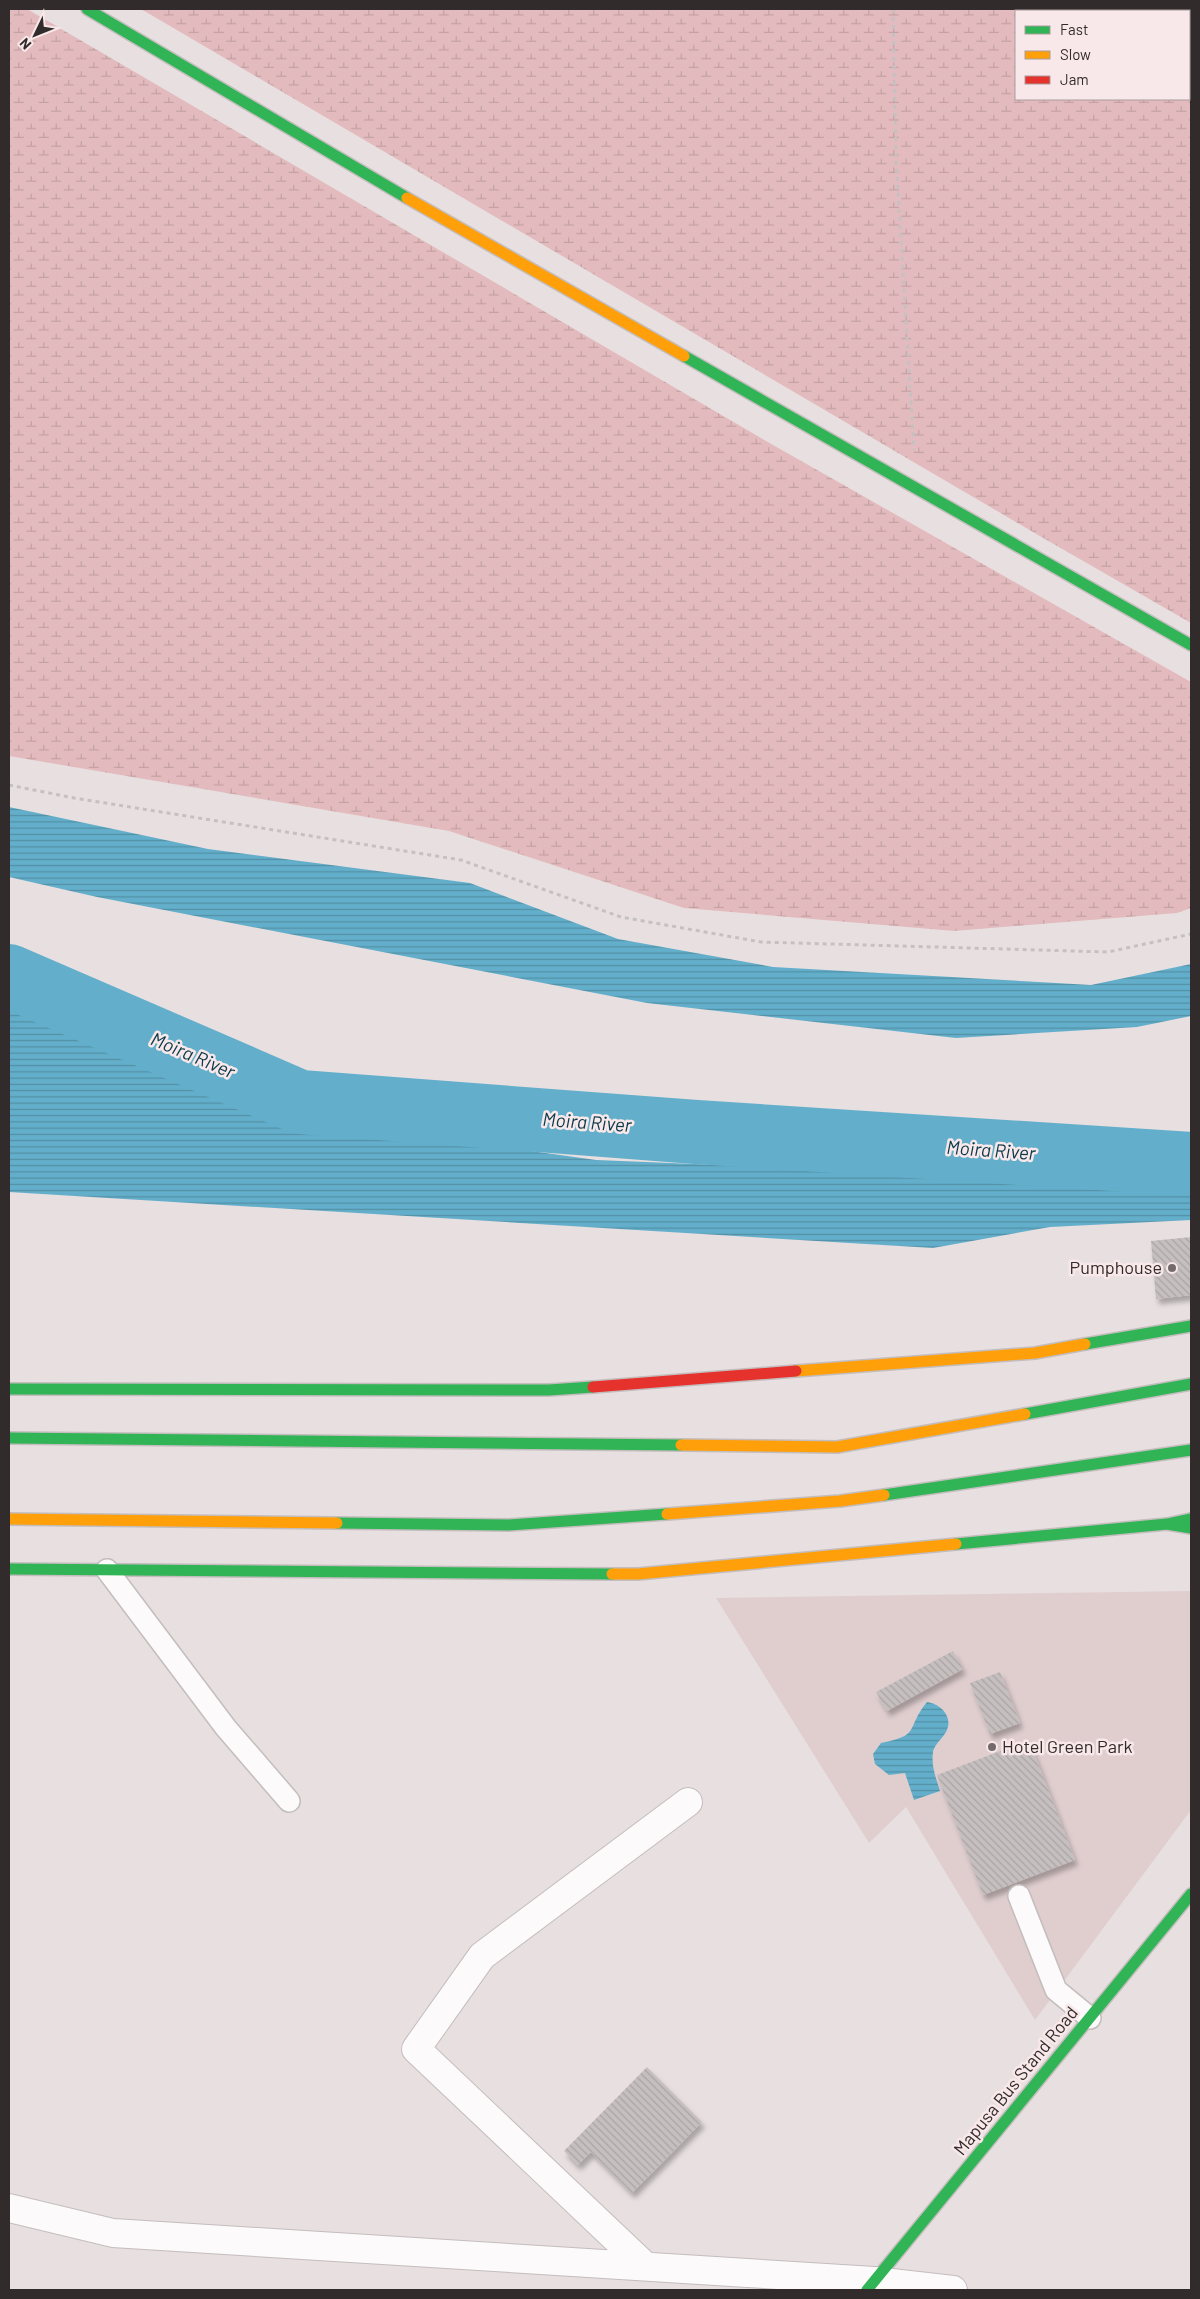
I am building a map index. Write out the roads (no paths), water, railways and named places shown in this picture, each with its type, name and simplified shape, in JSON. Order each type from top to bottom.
[{"type":"main road","points":[[87,9],[347,163],[1191,645]]},
{"type":"main road","points":[[9,1389],[549,1390],[1035,1354],[1191,1326]]},
{"type":"main road","points":[[9,1438],[837,1447],[1191,1384]]},
{"type":"main road","points":[[9,1519],[509,1525],[840,1501],[1191,1450]]},
{"type":"main road","points":[[9,1569],[638,1574],[1167,1524],[1191,1518]]},
{"type":"main road","points":[[1167,1524],[1191,1528]]},
{"type":"main road","name":"Mapusa Bus Stand Road","points":[[871,2286],[1191,1894]]},
{"type":"street","points":[[645,2266],[416,2049],[482,1956],[688,1802]]},
{"type":"street","points":[[9,2208],[113,2232],[645,2266],[871,2286],[953,2290]]},
{"type":"lane","points":[[107,1570],[226,1728],[289,1800]]},
{"type":"lane","points":[[1019,1896],[1056,1990],[1090,2018]]},
{"type":"water","points":[[9,807],[208,849],[470,883],[618,939],[773,967],[1091,985],[1191,964],[1191,1016],[1137,1027],[956,1038],[647,1003],[97,897],[9,877]]},
{"type":"water","points":[[9,968],[135,1044],[314,1121],[596,1160],[794,1168],[1083,1136],[1191,1137],[1191,1220],[1050,1227],[933,1248],[9,1192]]},
{"type":"water","points":[[927,1702],[941,1708],[945,1712],[948,1721],[946,1732],[933,1752],[933,1767],[940,1791],[914,1800],[905,1773],[889,1775],[875,1764],[873,1754],[881,1743],[908,1734]]},
{"type":"waterway","name":"Moira River","points":[[9,976],[300,1102],[696,1132],[1191,1164]]},
{"type":"place","name":"Pumphouse","points":[[1172,1268]]},
{"type":"place","name":"Hotel Green Park","points":[[992,1747]]}]
